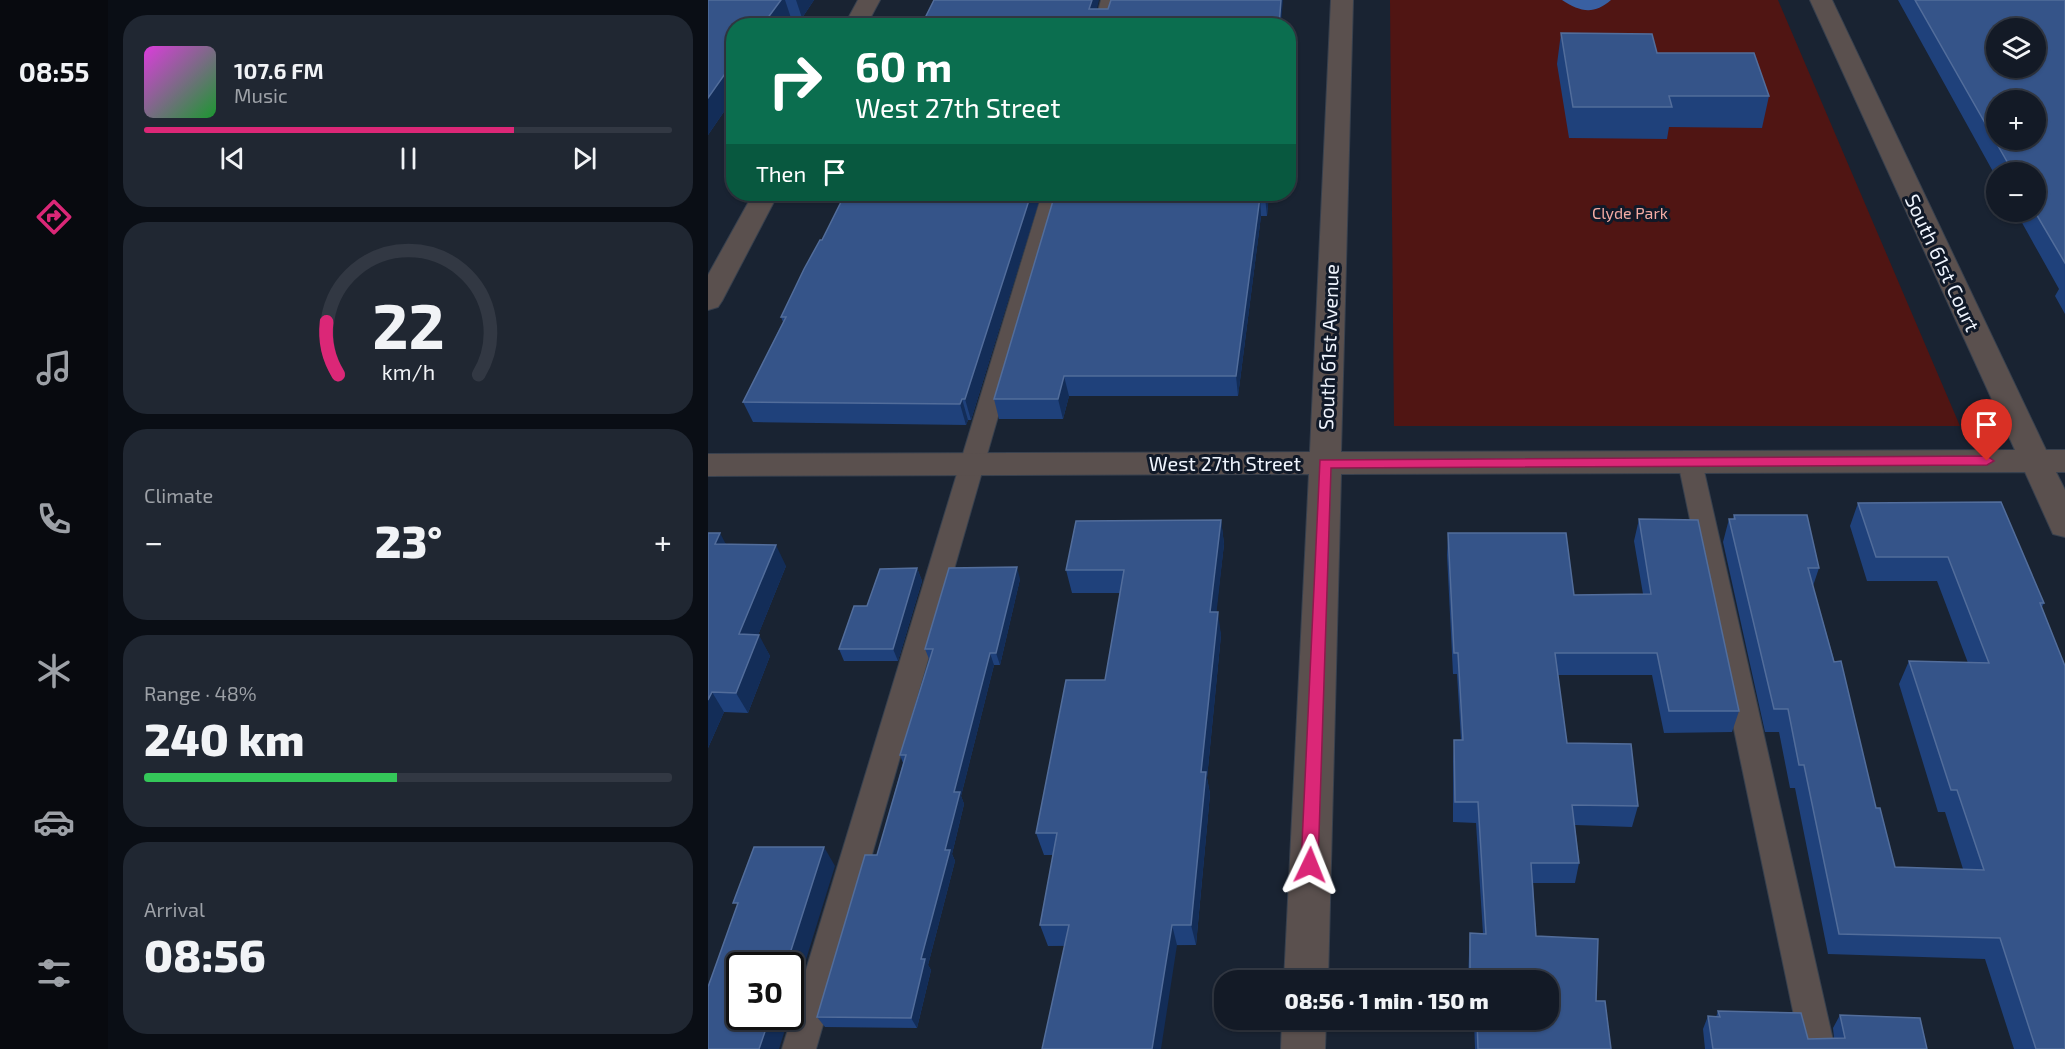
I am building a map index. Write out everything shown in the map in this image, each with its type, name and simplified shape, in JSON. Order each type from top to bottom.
[{"type":"street","points":[[859,18],[869,0]]},
{"type":"street","name":"South 61st Avenue","points":[[1306,970],[1342,0]]},
{"type":"street","name":"South 61st Court","points":[[1821,0],[2065,525]]},
{"type":"street","points":[[708,301],[761,201]]},
{"type":"street","name":"West 27th Street","points":[[708,465],[2065,461]]},
{"type":"street","points":[[1303,1049],[1304,1030]]},
{"type":"lane","points":[[1104,18],[1109,0]]},
{"type":"lane","points":[[799,1049],[1050,201]]},
{"type":"lane","points":[[1690,462],[1818,1049]]},
{"type":"green space","name":"Clyde Park","points":[[1390,0],[1778,0],[1960,426],[1394,426]]},
{"type":"water","points":[[1562,0],[1611,0],[1599,8],[1587,10]]},
{"type":"building","points":[[708,0],[781,0],[768,18],[726,18],[726,72],[708,98]]},
{"type":"building","points":[[934,0],[1092,0],[1089,9],[1108,9],[1111,0],[1281,0],[1280,18],[925,18]]},
{"type":"building","points":[[1915,0],[2065,0],[2065,263],[2041,222],[2046,222],[2046,162],[2007,162],[2000,150],[2046,150],[2046,90],[1986,90],[1986,125]]},
{"type":"building","points":[[1561,33],[1652,34],[1657,53],[1754,53],[1769,96],[1669,96],[1672,107],[1573,107]]},
{"type":"building","points":[[842,201],[1029,201],[965,399],[962,399],[960,404],[743,402],[786,317],[781,317],[804,269]]},
{"type":"building","points":[[1053,201],[1259,201],[1236,376],[1064,376],[1058,399],[994,399]]},
{"type":"building","points":[[2001,502],[2044,603],[2040,603],[2065,666],[2065,1049],[2036,1049],[2000,938],[1839,934],[1804,765],[1799,765],[1788,709],[1774,709],[1729,519],[1735,519],[1734,515],[1807,515],[1819,568],[1808,568],[1834,662],[1841,661],[1876,808],[1880,808],[1895,867],[1984,870],[1957,790],[1951,790],[1909,661],[1989,663],[1948,557],[1876,557],[1858,503]]},
{"type":"building","points":[[1639,519],[1698,520],[1739,711],[1669,711],[1657,653],[1555,653],[1567,743],[1631,744],[1638,806],[1572,805],[1579,863],[1531,863],[1536,936],[1598,939],[1596,1001],[1605,1001],[1611,1049],[1478,1049],[1477,1030],[1559,1030],[1559,970],[1470,970],[1470,933],[1486,934],[1478,802],[1455,802],[1454,740],[1463,740],[1458,653],[1454,653],[1448,533],[1566,533],[1574,595],[1651,594]]},
{"type":"building","points":[[1221,520],[1210,612],[1218,612],[1201,772],[1206,772],[1191,925],[1172,925],[1152,1049],[1042,1049],[1069,925],[1040,925],[1057,833],[1036,833],[1066,680],[1105,680],[1124,570],[1066,570],[1076,521]]},
{"type":"building","points":[[708,533],[720,533],[715,544],[776,545],[739,634],[759,635],[736,693],[712,692],[708,700]]},
{"type":"building","points":[[1017,567],[996,653],[990,653],[954,792],[960,792],[945,850],[950,850],[921,959],[925,959],[911,1018],[817,1017],[865,855],[877,855],[906,755],[900,755],[933,649],[925,649],[949,568]]},
{"type":"building","points":[[917,568],[893,649],[839,649],[854,606],[867,606],[880,569]]},
{"type":"building","points":[[754,847],[824,847],[790,952],[726,952],[726,1030],[766,1030],[759,1049],[708,1049],[708,987],[738,903],[733,903]]},
{"type":"building","points":[[1718,1011],[1801,1013],[1808,1039],[1845,1038],[1840,1015],[1920,1018],[1927,1049],[1713,1049],[1708,1016],[1720,1017]]},
{"type":"route","points":[[1310,865],[1324,464],[1987,461]]}]
